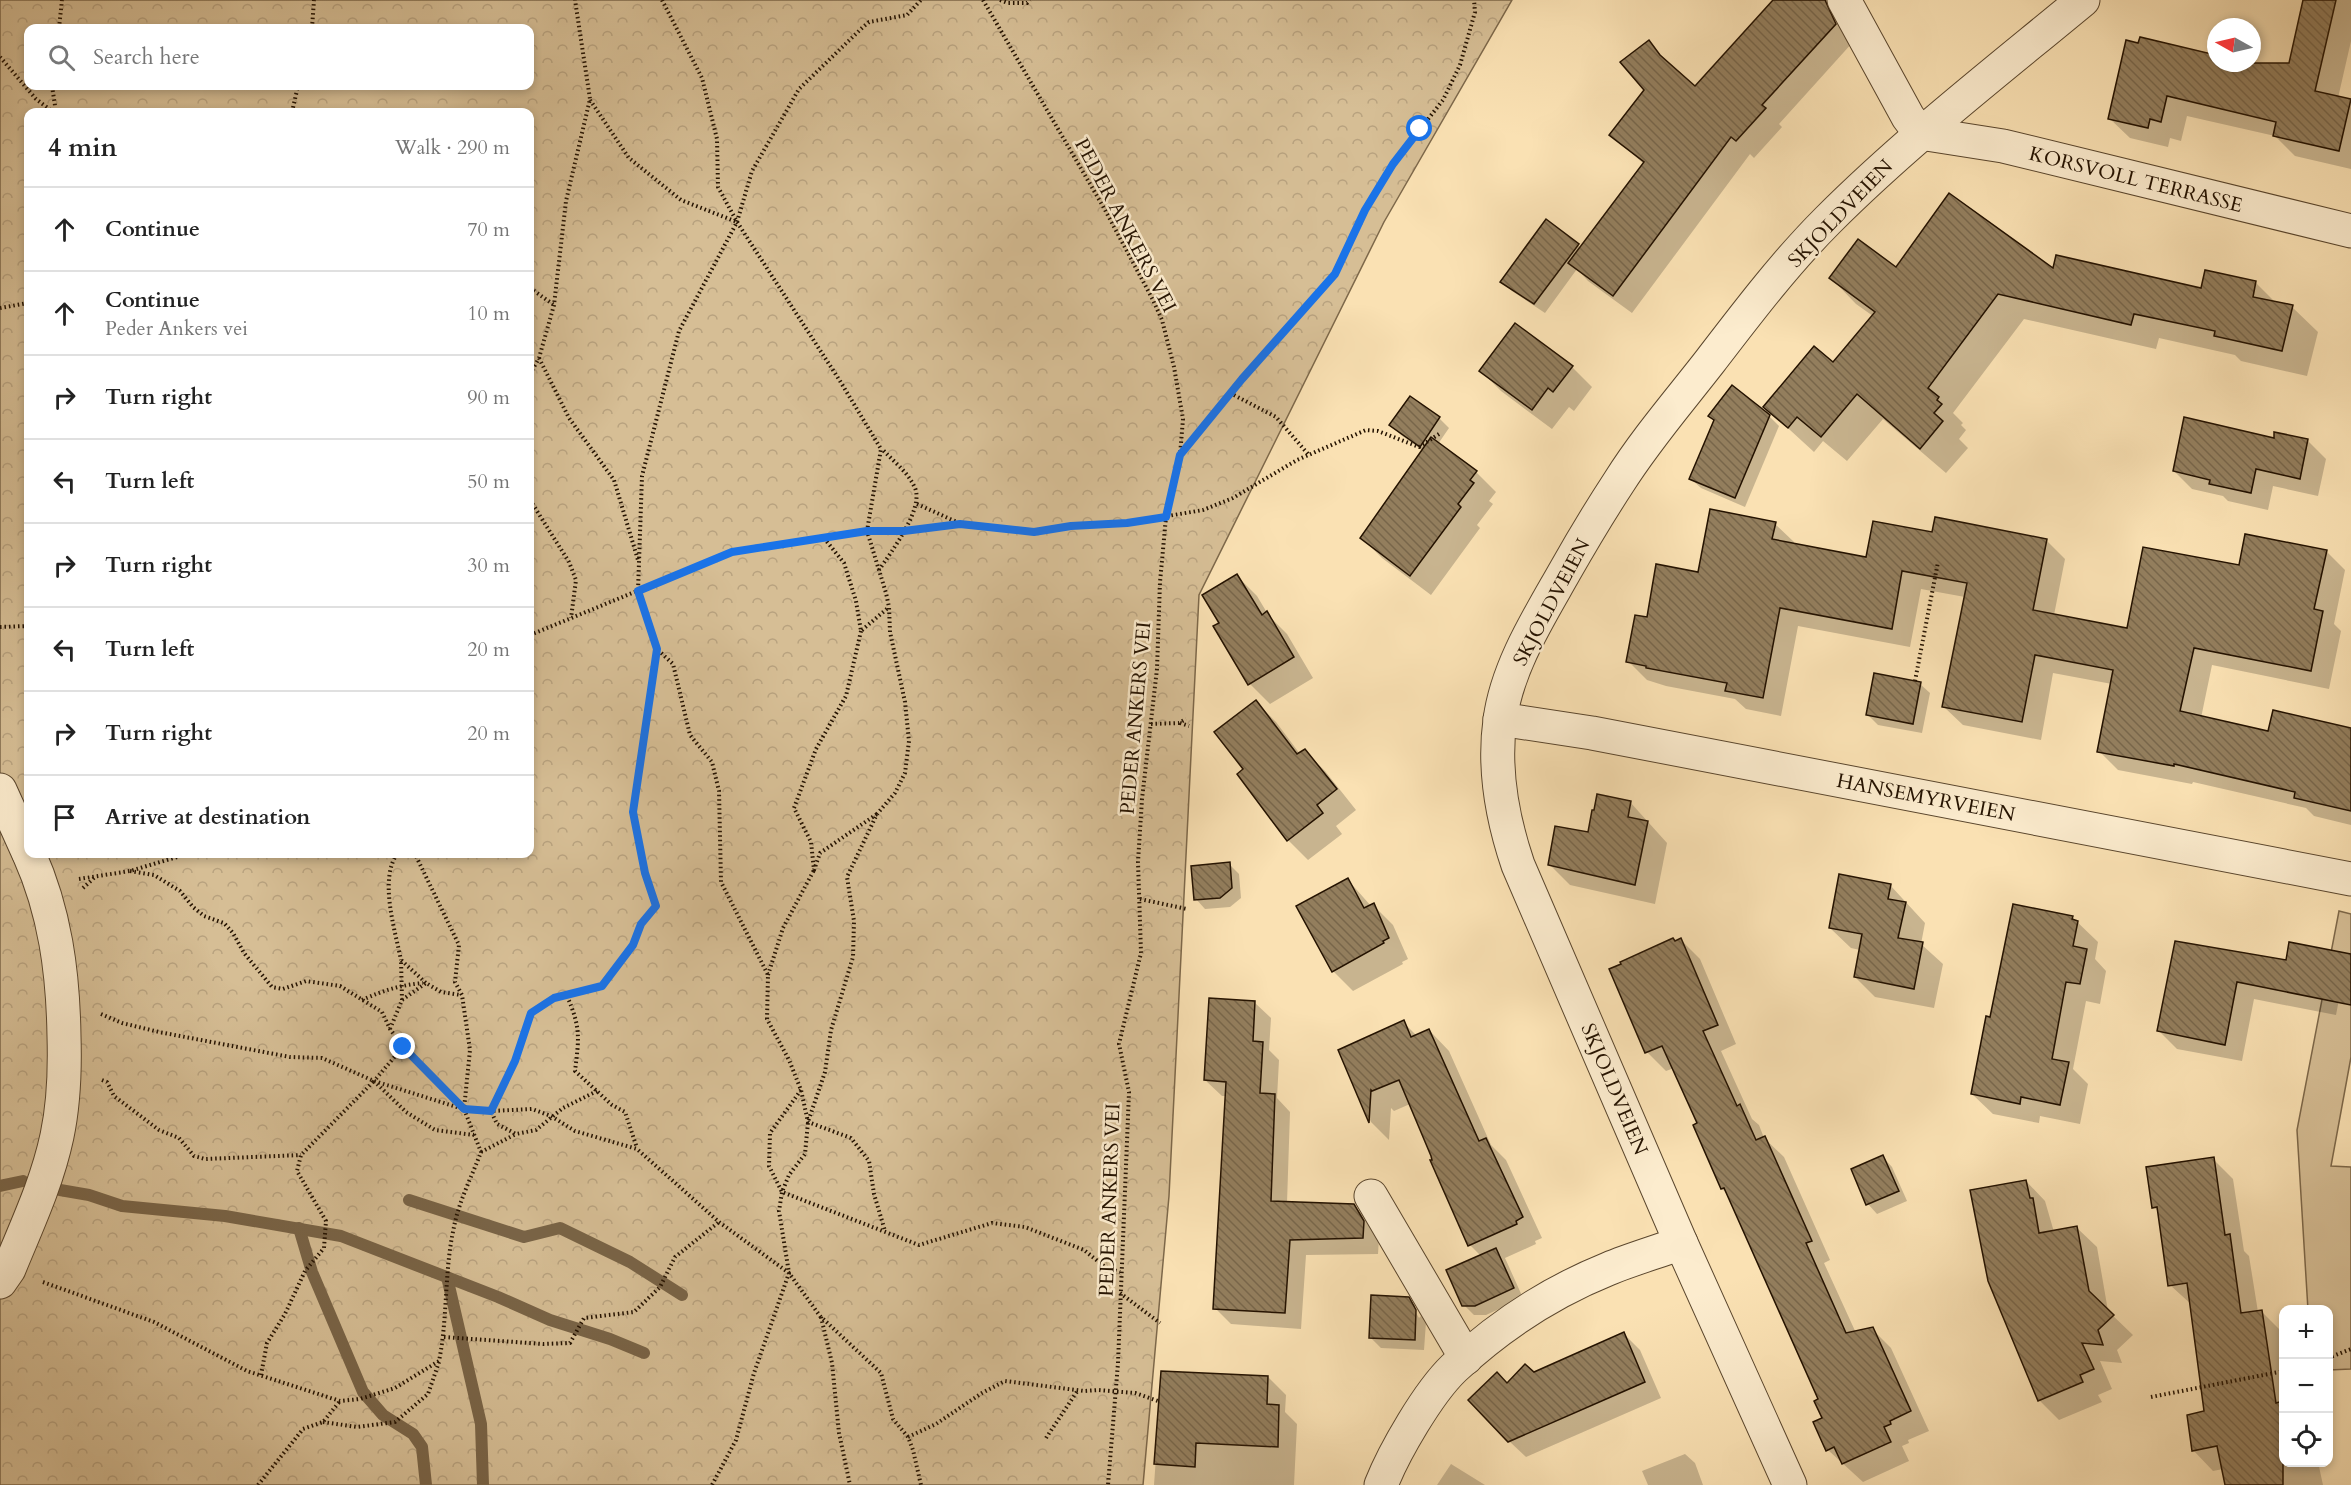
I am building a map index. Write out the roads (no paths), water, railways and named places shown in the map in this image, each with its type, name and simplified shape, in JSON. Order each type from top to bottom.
[{"type":"street","points":[[1844,0],[1908,117],[1920,133]]},
{"type":"street","name":"SKJOLDVEIEN","points":[[1786,1484],[1518,865],[1507,833],[1500,798],[1497,760],[1500,719],[1509,685],[1524,647],[1584,537],[1619,481],[1750,309],[1825,223],[1920,133],[2083,0]]},
{"type":"street","name":"KORSVOLL TERRASSE","points":[[1920,133],[2003,146],[2351,231]]},
{"type":"street","name":"HANSEMYRVEIEN","points":[[1500,719],[1603,735],[2351,879]]},
{"type":"street","points":[[0,790],[24,842]]},
{"type":"street","points":[[4,1276],[47,1175],[57,1136],[65,1070],[64,991],[53,921],[43,884],[31,858]]},
{"type":"street","points":[[1371,1196],[1466,1358]]},
{"type":"street","points":[[1381,1485],[1392,1461],[1432,1394],[1452,1369],[1501,1328],[1556,1295],[1607,1270],[1681,1243]]},
{"type":"waterway","points":[[0,1186],[23,1181]]},
{"type":"waterway","points":[[60,1190],[89,1195],[122,1206],[225,1216],[341,1236],[498,1297],[550,1320],[610,1339],[644,1353]]},
{"type":"waterway","points":[[409,1200],[524,1237],[560,1228],[630,1262],[682,1295]]},
{"type":"waterway","points":[[299,1228],[312,1272],[363,1392],[383,1415],[413,1434],[422,1447],[426,1485]]},
{"type":"waterway","points":[[447,1277],[481,1424],[483,1485]]}]
